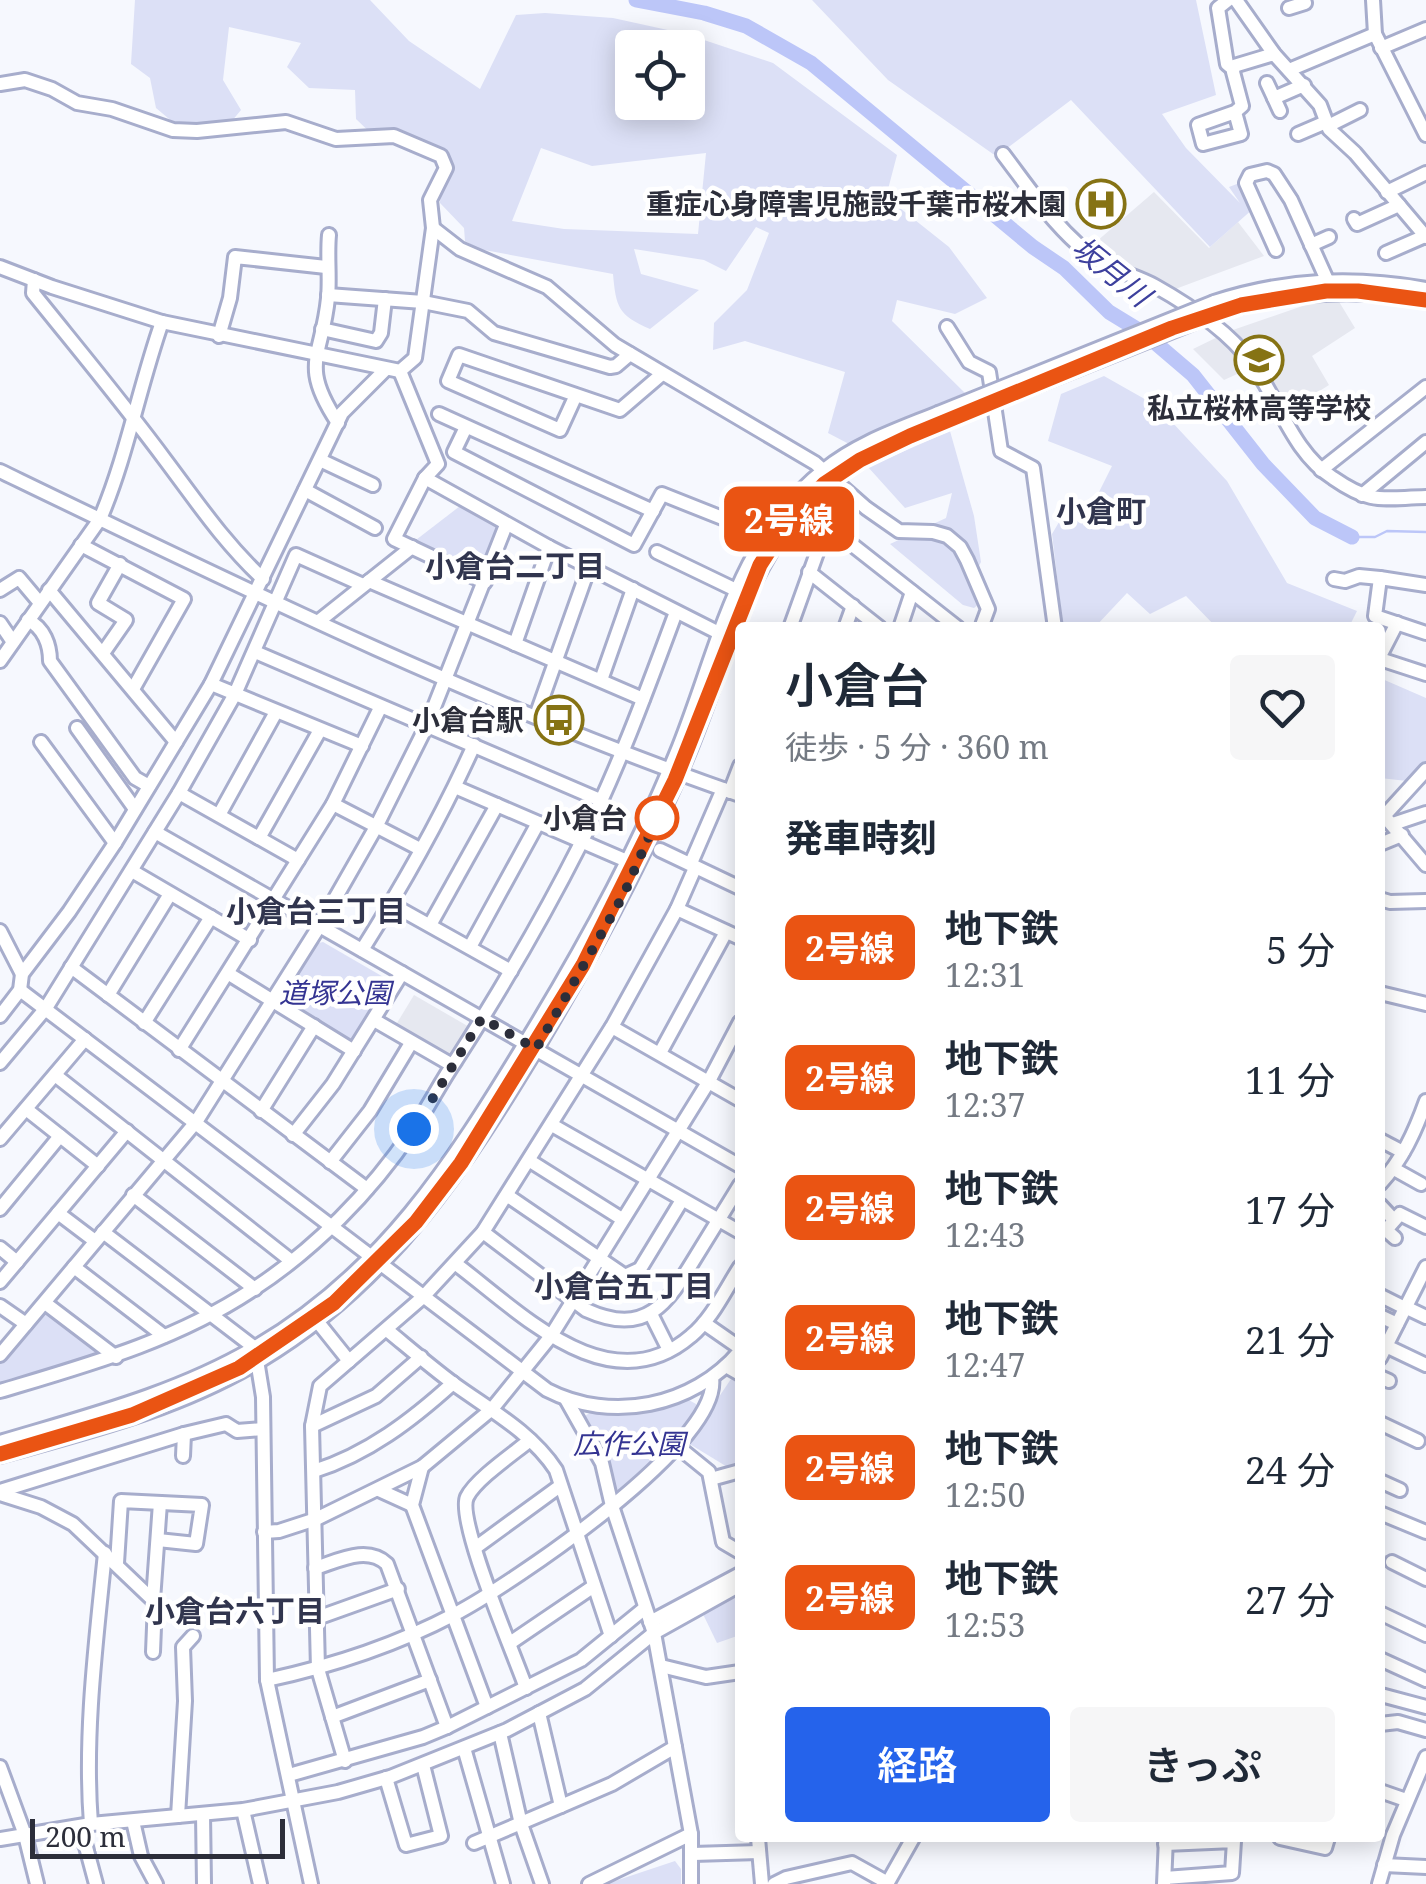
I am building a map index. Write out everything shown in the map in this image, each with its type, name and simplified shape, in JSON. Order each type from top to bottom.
[{"type":"street","points":[[1228,0],[1218,8],[1227,64],[1234,69],[1242,106],[1236,112]]},
{"type":"street","points":[[1236,0],[1274,54],[1320,105],[1327,124],[1426,236],[1386,252]]},
{"type":"street","points":[[1373,0],[1374,34],[1420,113],[1426,135]]},
{"type":"street","points":[[1289,8],[1309,1]]},
{"type":"street","points":[[1381,48],[1426,29]]},
{"type":"street","points":[[1289,70],[1374,34]]},
{"type":"street","points":[[1234,69],[1274,54]]},
{"type":"street","points":[[0,84],[26,80],[77,103],[173,130],[286,122],[336,139],[394,136],[445,161],[446,168],[430,200],[433,228],[415,358],[392,370],[348,405],[211,684],[114,843],[22,974],[20,990],[0,1016]]},
{"type":"street","points":[[1267,83],[1277,104],[1304,85]]},
{"type":"street","points":[[1298,134],[1360,110]]},
{"type":"street","points":[[1004,154],[1071,239],[1119,272],[1152,284],[1238,348],[1250,360],[1300,446],[1320,470],[1362,495],[1388,500],[1426,497]]},
{"type":"street","points":[[1276,250],[1246,183],[1250,175],[1271,172],[1291,200],[1327,280]]},
{"type":"street","points":[[1387,192],[1426,173]]},
{"type":"street","points":[[1354,219],[1357,224],[1399,206]]},
{"type":"street","points":[[433,228],[460,248],[546,287],[630,354],[828,474],[898,530],[947,536],[960,546],[988,609],[983,622]]},
{"type":"street","points":[[329,235],[328,295],[315,354],[314,378],[338,422]]},
{"type":"street","points":[[1311,244],[1329,236]]},
{"type":"street","points":[[219,336],[230,298],[235,258],[326,266]]},
{"type":"street","points":[[0,267],[162,322],[392,370]]},
{"type":"street","points":[[34,280],[33,292],[234,553],[263,579]]},
{"type":"street","points":[[531,1046],[674,772],[736,590],[764,535],[782,511],[879,437],[940,418],[1262,288],[1360,280],[1426,289]]},
{"type":"street","points":[[1216,307],[1325,292],[1426,301]]},
{"type":"street","points":[[328,295],[423,302],[468,312],[494,333],[610,366],[616,366],[630,354]]},
{"type":"street","points":[[322,330],[376,340],[381,333],[385,299]]},
{"type":"street","points":[[0,661],[100,519],[162,322]]},
{"type":"street","points":[[947,328],[970,362],[989,372],[1001,451],[1033,468],[1054,622]]},
{"type":"street","points":[[576,395],[560,430],[448,381],[459,355],[620,410],[662,374]]},
{"type":"street","points":[[392,370],[438,464],[425,478],[394,539],[485,582]]},
{"type":"street","points":[[1320,470],[1426,387]]},
{"type":"street","points":[[439,414],[653,510]]},
{"type":"street","points":[[466,427],[454,452],[634,544],[662,494],[764,535]]},
{"type":"street","points":[[1362,495],[1426,442]]},
{"type":"street","points":[[320,460],[373,485]]},
{"type":"street","points":[[0,470],[276,603],[448,679],[731,792],[693,866],[677,909],[612,1027],[508,1196],[456,1264],[387,1330],[320,1386],[312,1426],[318,1669],[346,1761]]},
{"type":"street","points":[[738,622],[762,566],[792,518],[828,474]]},
{"type":"street","points":[[425,478],[548,548],[721,634]]},
{"type":"street","points":[[305,490],[374,528]]},
{"type":"street","points":[[0,1355],[196,1122],[320,925],[376,827],[427,725],[506,525]]},
{"type":"street","points":[[792,622],[827,525],[950,622]]},
{"type":"street","points":[[81,545],[184,599],[133,690]]},
{"type":"street","points":[[319,622],[412,547]]},
{"type":"street","points":[[514,644],[548,548]]},
{"type":"street","points":[[657,552],[736,590]]},
{"type":"street","points":[[0,1063],[46,1008],[179,793],[235,694],[296,555],[643,699]]},
{"type":"street","points":[[102,654],[126,620],[98,603],[120,564]]},
{"type":"street","points":[[536,716],[589,567]]},
{"type":"street","points":[[809,572],[873,622]]},
{"type":"street","points":[[1334,580],[1359,576],[1426,584]]},
{"type":"street","points":[[0,590],[19,578],[40,602]]},
{"type":"street","points":[[1380,578],[1375,616],[1426,633]]},
{"type":"street","points":[[48,590],[176,742]]},
{"type":"street","points":[[601,680],[633,590]]},
{"type":"street","points":[[902,622],[912,592]]},
{"type":"street","points":[[847,622],[853,606]]},
{"type":"street","points":[[0,1391],[116,1357],[212,1314],[255,1289],[331,1226],[366,1189],[414,1129],[511,971],[582,842],[676,612]]},
{"type":"street","points":[[28,620],[50,644],[50,662],[135,778],[149,786]]},
{"type":"street","points":[[1385,648],[1397,623]]},
{"type":"street","points":[[0,624],[13,642]]},
{"type":"street","points":[[0,1456],[173,1404],[258,1363],[317,1321],[443,1195],[624,894],[735,629]]},
{"type":"street","points":[[255,652],[600,800]]},
{"type":"street","points":[[1385,660],[1426,674]]},
{"type":"street","points":[[211,684],[362,746]]},
{"type":"street","points":[[180,1050],[333,804],[380,708]]},
{"type":"street","points":[[219,815],[276,712]]},
{"type":"street","points":[[77,728],[135,809]]},
{"type":"street","points":[[260,838],[320,730]]},
{"type":"street","points":[[41,742],[114,843]]},
{"type":"street","points":[[362,950],[391,904],[474,746]]},
{"type":"street","points":[[1386,817],[1426,770]]},
{"type":"street","points":[[455,787],[628,861]]},
{"type":"street","points":[[179,793],[298,860]]},
{"type":"street","points":[[333,804],[420,849]]},
{"type":"street","points":[[430,924],[497,805]]},
{"type":"street","points":[[1386,817],[1426,813]]},
{"type":"street","points":[[1386,817],[1426,865]]},
{"type":"street","points":[[470,947],[538,823]]},
{"type":"street","points":[[154,832],[735,1163]]},
{"type":"street","points":[[1385,842],[1402,836]]},
{"type":"street","points":[[660,850],[735,886]]},
{"type":"street","points":[[132,871],[250,940]]},
{"type":"street","points":[[108,995],[170,894]]},
{"type":"street","points":[[1385,900],[1426,902]]},
{"type":"street","points":[[391,904],[511,971]]},
{"type":"street","points":[[677,909],[735,936]]},
{"type":"street","points":[[144,1023],[210,917]]},
{"type":"street","points":[[0,931],[22,974]]},
{"type":"street","points":[[660,1053],[726,932]]},
{"type":"street","points":[[71,966],[366,1189]]},
{"type":"street","points":[[293,1135],[333,1084],[402,972]]},
{"type":"street","points":[[229,974],[354,1050]]},
{"type":"street","points":[[20,990],[423,1297],[566,1400],[610,1408],[642,1406],[673,1397],[712,1378],[735,1356]]},
{"type":"street","points":[[1385,994],[1426,1004]]},
{"type":"street","points":[[374,1020],[452,1065]]},
{"type":"street","points":[[261,1111],[314,1026]]},
{"type":"street","points":[[612,1027],[735,1097]]},
{"type":"street","points":[[264,1532],[316,1519],[380,1490],[422,1467],[492,1409],[551,1336],[735,1031]]},
{"type":"street","points":[[0,1140],[85,1039]]},
{"type":"street","points":[[330,1162],[370,1111],[411,1043]]},
{"type":"street","points":[[55,1075],[290,1260]]},
{"type":"street","points":[[1385,1177],[1394,1169],[1426,1101]]},
{"type":"street","points":[[26,1109],[98,1166]]},
{"type":"street","points":[[552,1125],[735,1229]]},
{"type":"street","points":[[0,1282],[127,1131]]},
{"type":"street","points":[[0,1209],[60,1136]]},
{"type":"street","points":[[1385,1143],[1403,1152]]},
{"type":"street","points":[[530,1161],[622,1220]]},
{"type":"street","points":[[1394,1169],[1421,1184]]},
{"type":"street","points":[[483,1232],[586,1310],[603,1318],[635,1320],[651,1314],[671,1297],[735,1194]]},
{"type":"street","points":[[133,1195],[255,1289]]},
{"type":"street","points":[[508,1196],[618,1273],[633,1274],[640,1269],[682,1200]]},
{"type":"street","points":[[1385,1210],[1394,1220]]},
{"type":"street","points":[[58,1212],[212,1314],[255,1348],[263,1429],[268,1680],[311,1884]]},
{"type":"street","points":[[1395,1238],[1386,1230],[1400,1214],[1426,1227]]},
{"type":"street","points":[[0,1248],[17,1262]]},
{"type":"street","points":[[0,1442],[165,1391],[255,1348],[377,1261]]},
{"type":"street","points":[[456,1264],[551,1336],[584,1355],[603,1360],[635,1360],[668,1350],[692,1336],[735,1275]]},
{"type":"street","points":[[1385,1348],[1426,1267]]},
{"type":"street","points":[[74,1268],[164,1336]]},
{"type":"street","points":[[1385,1298],[1426,1317]]},
{"type":"street","points":[[44,1303],[116,1357]]},
{"type":"street","points":[[0,1306],[26,1324]]},
{"type":"street","points":[[651,1314],[668,1350]]},
{"type":"street","points":[[1385,1318],[1397,1324]]},
{"type":"street","points":[[317,1321],[350,1362]]},
{"type":"street","points":[[704,1323],[735,1346]]},
{"type":"street","points":[[387,1330],[530,1440],[556,1470],[611,1636]]},
{"type":"street","points":[[1385,1353],[1426,1365]]},
{"type":"street","points":[[312,1426],[376,1396],[421,1358]]},
{"type":"street","points":[[726,1366],[735,1371]]},
{"type":"street","points":[[268,1680],[318,1669],[413,1634],[492,1594],[612,1506],[677,1446],[708,1406],[714,1390],[712,1378]]},
{"type":"street","points":[[314,1471],[373,1445],[422,1412],[454,1384]]},
{"type":"street","points":[[566,1400],[602,1463],[652,1627],[691,1834],[691,1884]]},
{"type":"street","points":[[0,1492],[184,1434],[226,1424],[237,1430],[263,1429]]},
{"type":"street","points":[[1385,1425],[1418,1441]]},
{"type":"street","points":[[183,1456],[184,1434]]},
{"type":"street","points":[[526,1688],[464,1517],[466,1499],[472,1490],[530,1440]]},
{"type":"street","points":[[677,1446],[709,1472],[724,1542],[735,1549]]},
{"type":"street","points":[[422,1467],[412,1505],[487,1707]]},
{"type":"street","points":[[711,1479],[735,1472]]},
{"type":"street","points":[[1385,1483],[1400,1490]]},
{"type":"street","points":[[475,1548],[560,1486]]},
{"type":"street","points":[[380,1490],[412,1505]]},
{"type":"street","points":[[0,1492],[58,1514],[73,1524],[155,1602],[153,1652]]},
{"type":"street","points":[[117,1563],[121,1501],[202,1505],[196,1544],[158,1540]]},
{"type":"street","points":[[152,1600],[160,1503]]},
{"type":"street","points":[[1385,1515],[1426,1532]]},
{"type":"street","points":[[96,1884],[84,1825],[105,1553]]},
{"type":"street","points":[[315,1568],[354,1556],[372,1555],[388,1564],[448,1727]]},
{"type":"street","points":[[1392,1562],[1426,1579]]},
{"type":"street","points":[[0,1839],[84,1825],[243,1810],[386,1778],[500,1733],[604,1677],[652,1627],[735,1577]]},
{"type":"street","points":[[510,1643],[594,1586]]},
{"type":"street","points":[[652,1627],[735,1587]]},
{"type":"street","points":[[317,1618],[398,1589]]},
{"type":"street","points":[[289,1776],[448,1727],[581,1660],[645,1608]]},
{"type":"street","points":[[1385,1614],[1426,1635]]},
{"type":"street","points":[[178,1816],[185,1701],[183,1648],[193,1636]]},
{"type":"street","points":[[1385,1661],[1426,1680]]},
{"type":"street","points":[[661,1666],[706,1678],[735,1673]]},
{"type":"street","points":[[332,1717],[430,1680]]},
{"type":"street","points":[[1385,1696],[1426,1706]]},
{"type":"street","points":[[539,1713],[562,1806]]},
{"type":"street","points":[[1385,1723],[1398,1722],[1426,1730]]},
{"type":"street","points":[[500,1733],[521,1824],[542,1884]]},
{"type":"street","points":[[474,1844],[612,1784],[675,1746]]},
{"type":"street","points":[[464,1748],[503,1884]]},
{"type":"street","points":[[1381,1884],[1387,1833],[1426,1757]]},
{"type":"street","points":[[386,1778],[406,1846],[442,1836],[423,1764]]},
{"type":"street","points":[[0,1768],[25,1835],[37,1884]]},
{"type":"street","points":[[1385,1793],[1406,1800]]},
{"type":"street","points":[[243,1810],[260,1884]]},
{"type":"street","points":[[203,1814],[204,1884]]},
{"type":"street","points":[[133,1820],[142,1856],[156,1884]]},
{"type":"street","points":[[589,1884],[691,1834]]},
{"type":"street","points":[[774,1884],[852,1863],[888,1883],[911,1842]]},
{"type":"street","points":[[1166,1842],[1165,1881],[1232,1873],[1234,1842]]},
{"type":"street","points":[[1298,1842],[1325,1848],[1327,1842]]},
{"type":"street","points":[[693,1854],[759,1845],[762,1884]]},
{"type":"street","points":[[1384,1866],[1426,1867]]},
{"type":"shaded area","points":[[1154,192],[1209,248],[1238,222],[1264,256],[1170,291],[1113,265],[1089,248]]},
{"type":"shaded area","name":"私立桜林高等学校","points":[[1338,300],[1355,328],[1312,356],[1329,385],[1285,413],[1257,365],[1224,380],[1193,349],[1230,331],[1317,301]]},
{"type":"shaded area","points":[[414,995],[471,1028],[453,1059],[394,1028]]},
{"type":"green space","points":[[135,0],[370,0],[409,41],[480,89],[516,15],[613,18],[668,30],[615,30],[615,120],[705,120],[705,40],[773,63],[897,155],[886,197],[949,247],[987,298],[955,314],[897,300],[892,321],[965,393],[849,444],[828,433],[845,372],[745,341],[713,350],[714,323],[747,290],[769,233],[756,227],[726,271],[704,260],[634,249],[641,274],[699,290],[650,329],[621,309],[613,274],[479,249],[465,241],[464,228],[440,203],[442,151],[380,142],[356,119],[355,90],[309,88],[287,67],[301,43],[229,27],[223,80],[241,110],[222,133],[193,139],[156,108],[150,78],[131,64]],"holes":[[[541,148],[592,166],[706,153],[698,234],[564,229],[512,221]]]},
{"type":"green space","points":[[812,0],[1196,0],[1216,95],[1162,114],[1186,148],[1240,203],[1229,187],[1242,182],[1254,208],[1210,247],[1071,100],[998,155],[993,154],[888,80]]},
{"type":"green space","points":[[1104,376],[1157,406],[1227,481],[1287,583],[1357,611],[1352,622],[1211,622],[1186,596],[1150,614],[1127,593],[1100,622],[1062,622],[1052,534],[1062,517],[1098,494],[1112,466],[1048,441],[1061,394]]},
{"type":"green space","points":[[950,431],[974,516],[981,562],[971,581],[980,603],[974,608],[963,605],[890,544],[946,518],[952,493],[905,508],[868,467]]},
{"type":"green space","points":[[464,503],[502,524],[485,574],[412,543]]},
{"type":"green space","points":[[1385,680],[1426,698],[1426,767],[1407,781],[1385,779]]},
{"type":"green space","name":"道塚公園","points":[[323,942],[392,982],[356,1041],[346,1043],[279,1004],[314,944]]},
{"type":"green space","points":[[48,1310],[104,1352],[103,1357],[0,1389],[0,1361]]},
{"type":"green space","points":[[735,1377],[735,1467],[729,1468],[688,1443]]},
{"type":"green space","name":"広作公園","points":[[687,1399],[696,1404],[695,1414],[646,1469],[620,1492],[614,1490],[585,1416],[591,1412],[645,1413]]},
{"type":"green space","points":[[735,1593],[735,1637],[717,1643],[701,1610]]},
{"type":"green space","points":[[675,1861],[681,1869],[681,1884],[606,1884]]},
{"type":"waterway","name":"坂月川","points":[[636,0],[746,26],[811,63],[1033,247],[1064,268],[1109,312],[1145,334],[1193,375],[1263,464],[1315,518],[1352,537]]},
{"type":"waterway","name":"坂月川","points":[[1352,537],[1375,537],[1387,531],[1426,532]]},
{"type":"railway","points":[[738,622],[764,560],[793,514],[845,468],[914,432],[1150,335],[1238,305],[1327,291],[1426,300]]},
{"type":"railway","points":[[0,1454],[154,1407],[242,1366],[334,1302],[409,1227],[473,1143],[571,984],[673,785],[735,629]]},
{"type":"metro line","name":"2号線","points":[[737,622],[760,565],[790,518],[842,470],[882,448],[1172,328],[1241,305],[1326,291],[1426,300]]},
{"type":"metro line","name":"2号線","points":[[0,1454],[132,1415],[206,1386],[239,1368],[334,1303],[416,1222],[461,1163],[583,965],[622,893],[675,780],[735,628]]},
{"type":"place","name":"重症心身障害児施設千葉市桜木園","points":[[1101,204]]},
{"type":"place","name":"私立桜林高等学校","points":[[1259,360]]},
{"type":"place","name":"小倉台駅","points":[[559,720]]},
{"type":"place","name":"小倉台","points":[[657,818]]},
{"type":"district","name":"小倉町","points":[[1101,512]]},
{"type":"district","name":"小倉台二丁目","points":[[515,567]]},
{"type":"district","name":"小倉台三丁目","points":[[316,912]]},
{"type":"district","name":"小倉台五丁目","points":[[624,1287]]},
{"type":"district","name":"小倉台六丁目","points":[[235,1612]]},
{"type":"route","points":[[414,1129],[482,1018],[536,1049],[624,894],[657,818]]}]
